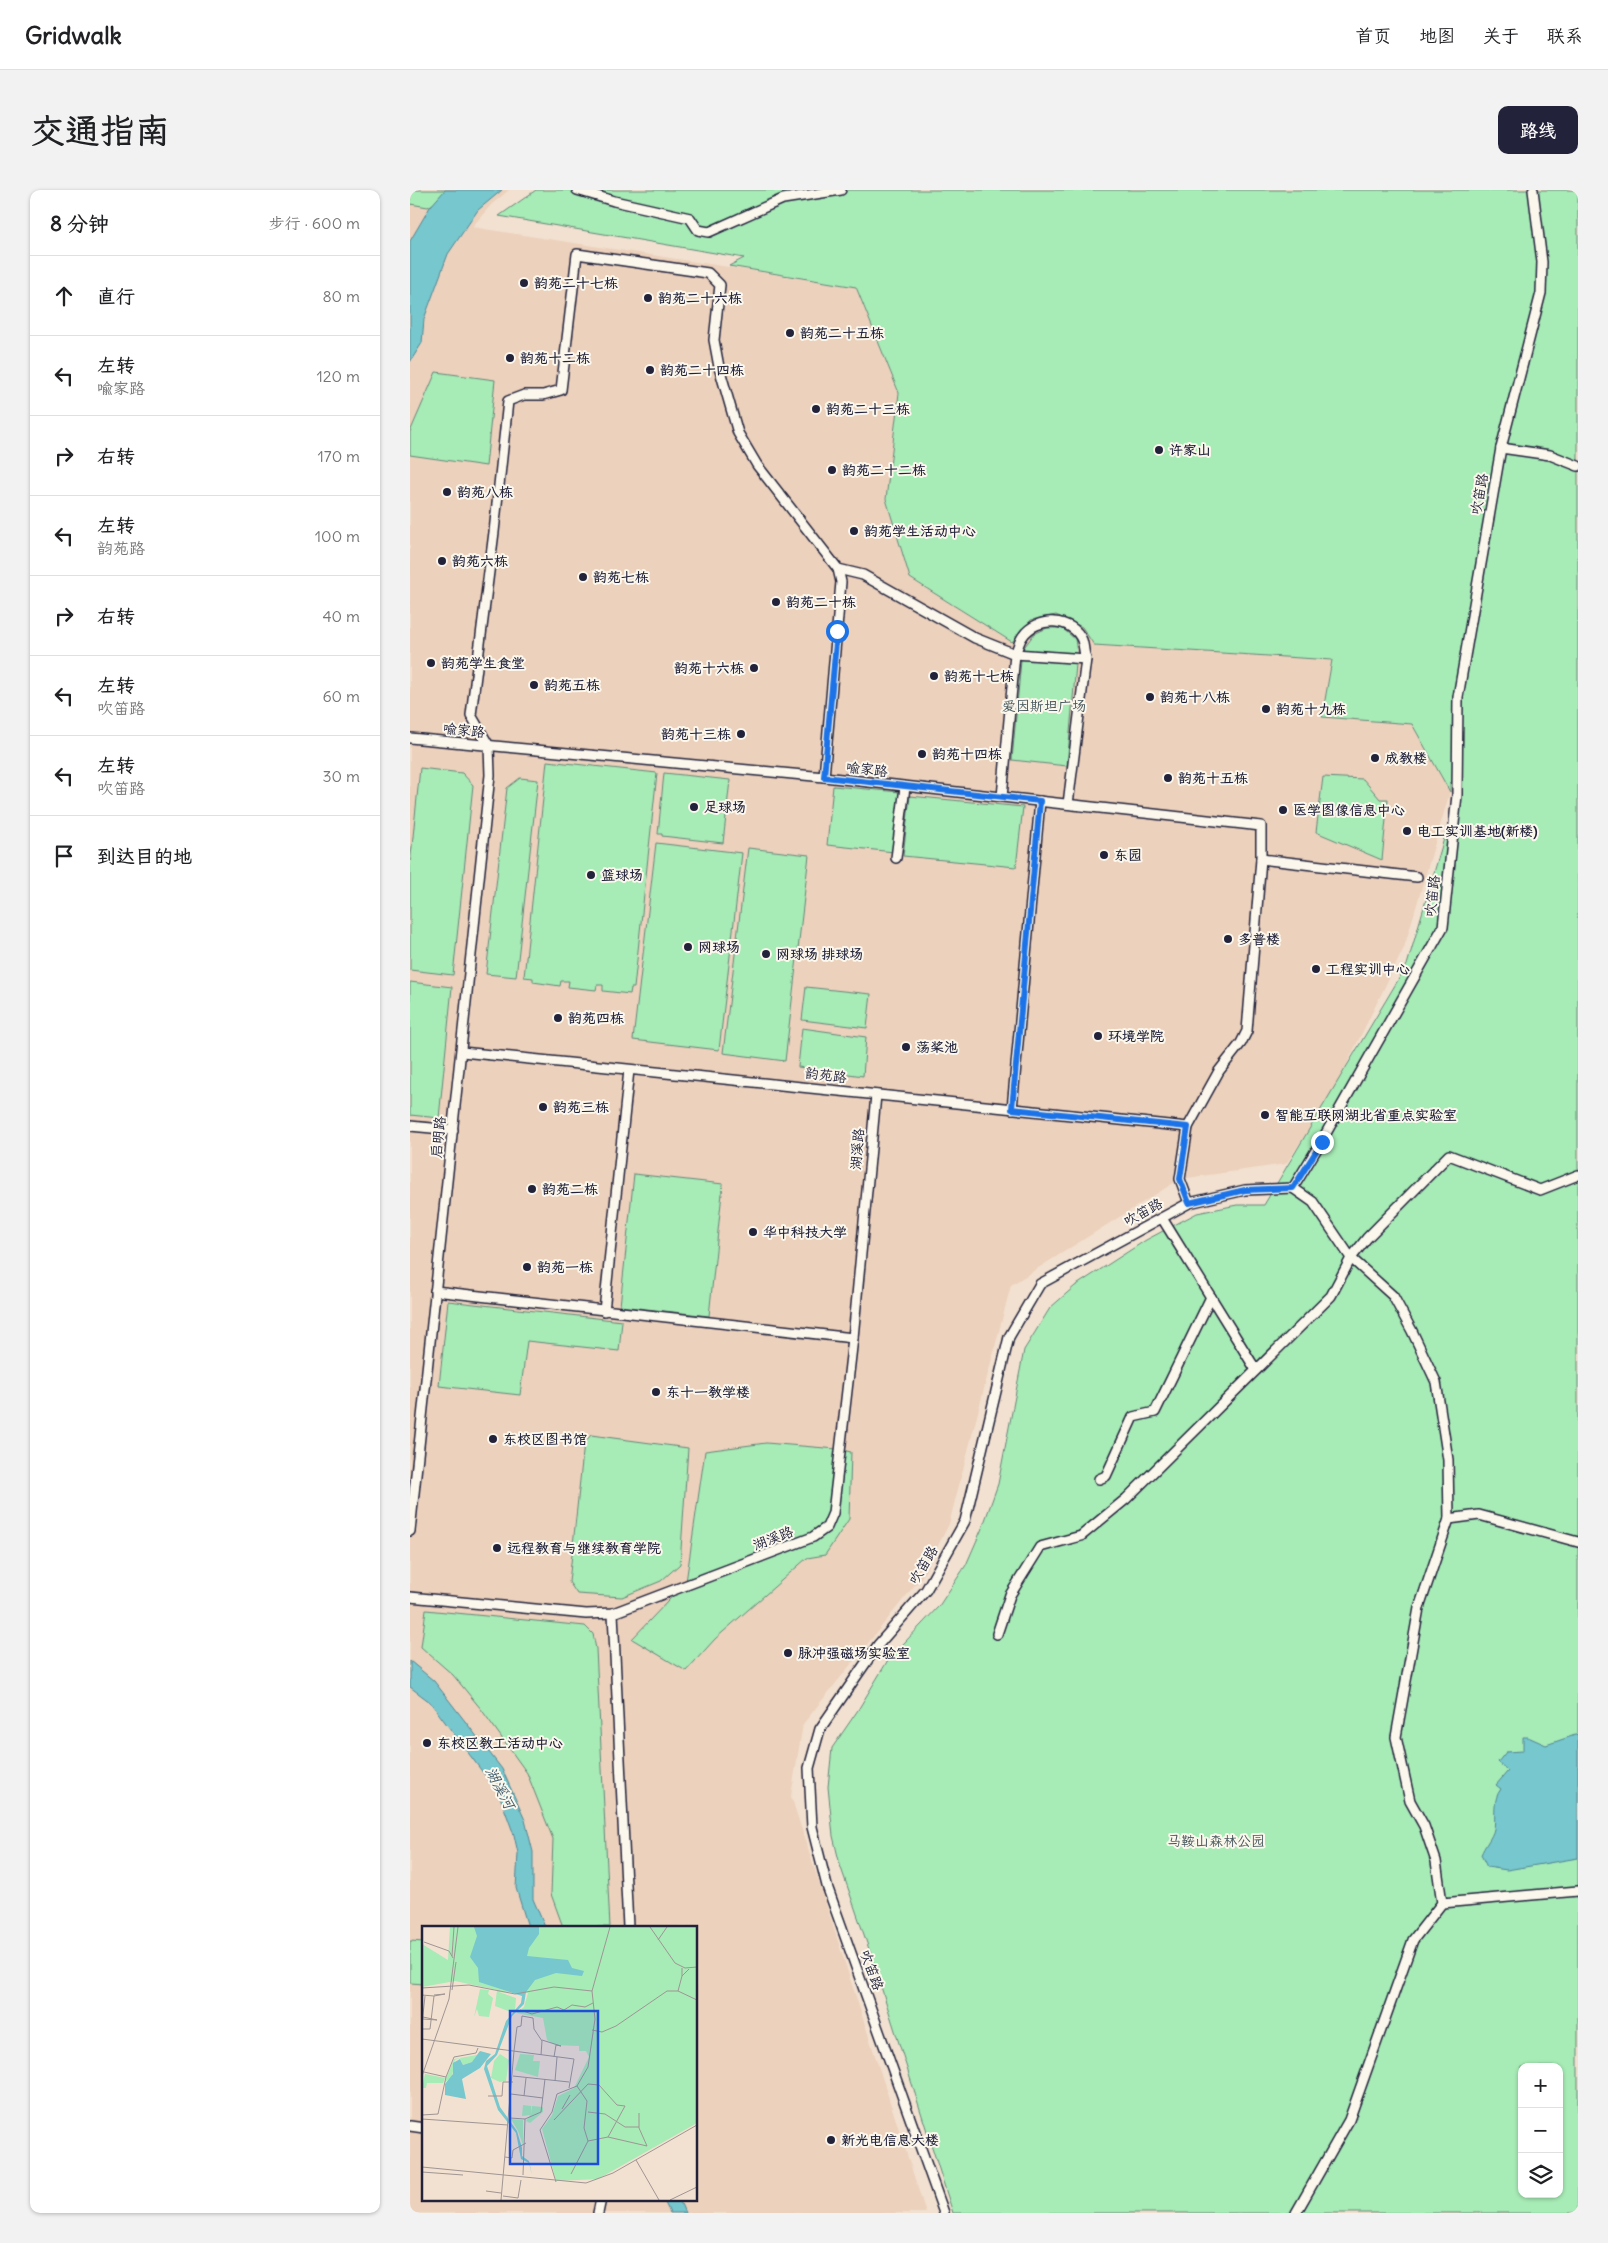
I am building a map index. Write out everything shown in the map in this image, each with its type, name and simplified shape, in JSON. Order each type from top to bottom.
[{"type":"street","points":[[578,190],[609,200],[690,218],[698,230],[709,232],[783,199],[841,190]]},
{"type":"street","name":"吹笛路","points":[[944,2213],[827,1886],[812,1827],[809,1768],[820,1729],[878,1646],[926,1590],[964,1520],[1008,1337],[1040,1284],[1189,1203],[1245,1190],[1293,1188],[1322,1142],[1443,927],[1457,795],[1458,697],[1501,448],[1541,293],[1542,262],[1533,190]]},
{"type":"street","points":[[489,746],[471,715],[508,401],[524,395],[544,396],[561,390],[577,254],[708,273],[720,285],[714,340],[719,367],[738,433],[758,465],[838,569],[842,582],[824,777]]},
{"type":"street","points":[[1501,448],[1550,455],[1578,466]]},
{"type":"street","points":[[838,569],[863,575],[975,638],[1015,654],[1086,660]]},
{"type":"street","points":[[1002,797],[1015,654],[1023,635],[1038,624],[1056,621],[1070,627],[1082,640],[1086,660],[1068,804]]},
{"type":"street","name":"喻家路","points":[[410,738],[824,777],[1261,826],[1261,859]]},
{"type":"street","name":"启明路","points":[[410,1531],[490,775],[489,746]]},
{"type":"street","points":[[896,858],[905,787]]},
{"type":"street","points":[[1012,1109],[1040,801]]},
{"type":"street","points":[[1189,1203],[1180,1179],[1188,1127],[1219,1071],[1241,1043],[1247,1031],[1261,859],[1417,877]]},
{"type":"street","name":"韵苑路","points":[[462,1052],[1188,1127]]},
{"type":"street","points":[[604,1311],[629,1070]]},
{"type":"street","name":"湖溪路","points":[[410,1597],[570,1613],[613,1612],[790,1547],[813,1537],[827,1527],[833,1513],[853,1338],[876,1095]]},
{"type":"street","points":[[410,1126],[453,1130]]},
{"type":"street","points":[[996,1634],[1010,1596],[1040,1547],[1081,1536],[1126,1499],[1331,1296],[1351,1258],[1367,1238],[1449,1156],[1540,1190],[1578,1175]]},
{"type":"street","points":[[1293,1188],[1313,1202],[1351,1258],[1393,1296],[1412,1331],[1436,1382],[1448,1460],[1449,1519],[1418,1608],[1396,1737],[1410,1801],[1424,1826],[1436,1861],[1442,1903],[1413,1940],[1350,2120],[1296,2213]]},
{"type":"street","points":[[1162,1218],[1256,1370]]},
{"type":"street","points":[[435,1291],[853,1338]]},
{"type":"street","points":[[1099,1479],[1106,1476],[1133,1417],[1155,1412],[1211,1297]]},
{"type":"street","points":[[1449,1519],[1479,1515],[1578,1542]]},
{"type":"street","points":[[613,1612],[628,1926]]},
{"type":"street","points":[[1442,1903],[1578,1891]]},
{"type":"street","points":[[598,2213],[601,2200]]},
{"type":"shaded area","name":"华中科技大学","points":[[410,190],[509,190],[491,205],[472,227],[856,287],[899,393],[886,499],[910,578],[1012,642],[1031,620],[1056,615],[1082,627],[1094,645],[1332,660],[1322,717],[1412,724],[1450,792],[1404,948],[1329,1100],[1286,1164],[1180,1179],[1011,1285],[949,1524],[923,1575],[803,1724],[791,1796],[926,2213],[410,2213]]},
{"type":"green space","points":[[410,190],[456,190],[428,207],[410,204]]},
{"type":"green space","name":"马鞍山森林公园","points":[[536,190],[1578,190],[1578,2213],[953,2213],[870,1952],[840,1865],[833,1836],[828,1787],[832,1748],[858,1710],[888,1660],[939,1606],[966,1565],[998,1484],[1024,1350],[1050,1308],[1075,1286],[1146,1240],[1197,1213],[1237,1205],[1264,1205],[1407,965],[1457,794],[1450,782],[1450,792],[1412,724],[1322,717],[1332,660],[1094,645],[1082,627],[1056,615],[1031,620],[1012,642],[910,578],[886,499],[899,393],[856,287],[729,266],[744,258],[499,216]]},
{"type":"green space","points":[[436,372],[495,380],[486,466],[410,455],[410,432]]},
{"type":"green space","name":"爱因斯坦广场","points":[[1047,628],[1062,628],[1075,639],[1077,653],[1067,766],[1012,760],[1022,650],[1034,634]]},
{"type":"green space","name":"篮球场","points":[[547,761],[657,773],[634,988],[631,988],[630,994],[603,991],[603,985],[597,985],[596,990],[568,987],[569,981],[561,981],[560,986],[533,982],[533,978],[524,977]]},
{"type":"green space","points":[[420,768],[462,773],[473,785],[453,975],[410,970],[410,866]]},
{"type":"green space","name":"足球场","points":[[664,773],[730,780],[723,843],[658,834]]},
{"type":"green space","points":[[1323,777],[1363,779],[1380,799],[1388,799],[1382,860],[1316,832]]},
{"type":"green space","points":[[520,778],[538,780],[516,977],[486,974],[507,788]]},
{"type":"green space","points":[[833,786],[900,792],[894,852],[827,845]]},
{"type":"green space","points":[[910,796],[1023,807],[1016,867],[903,856]]},
{"type":"green space","name":"网球场","points":[[656,843],[742,853],[719,1050],[633,1040]]},
{"type":"green space","name":"网球场 排球场","points":[[748,848],[809,855],[785,1061],[723,1053]]},
{"type":"green space","points":[[410,982],[452,987],[439,1118],[410,1115]]},
{"type":"green space","points":[[806,987],[871,994],[867,1028],[802,1020]]},
{"type":"green space","points":[[802,1028],[866,1037],[863,1076],[798,1067]]},
{"type":"green space","points":[[634,1174],[723,1184],[709,1316],[620,1306]]},
{"type":"green space","points":[[448,1301],[622,1321],[619,1351],[527,1341],[520,1395],[439,1386]]},
{"type":"green space","points":[[591,1435],[688,1448],[680,1564],[661,1581],[622,1597],[577,1594],[569,1582],[584,1443]]},
{"type":"green space","points":[[766,1443],[837,1449],[851,1452],[849,1519],[825,1555],[807,1558],[715,1639],[686,1671],[632,1639],[686,1582],[705,1451]]},
{"type":"green space","points":[[426,1610],[585,1626],[593,1634],[596,1649],[610,1926],[563,1926],[551,1894],[553,1839],[527,1773],[481,1709],[453,1675],[421,1647]]},
{"type":"green space","points":[[410,1941],[422,1942],[422,1984],[410,1983]]},
{"type":"water","points":[[445,190],[502,190],[478,210],[448,254],[424,319],[422,343],[410,362],[410,241],[430,207]]},
{"type":"water","name":"湖溪河","points":[[410,1661],[434,1681],[502,1769],[525,1820],[533,1852],[533,1899],[545,1926],[528,1926],[516,1888],[518,1853],[514,1835],[499,1794],[430,1702],[410,1687]]},
{"type":"water","points":[[1578,1734],[1578,1858],[1507,1870],[1487,1867],[1481,1855],[1494,1829],[1495,1803],[1501,1789],[1496,1785],[1508,1771],[1498,1762],[1506,1752],[1523,1751],[1523,1737],[1528,1737],[1546,1745]]},
{"type":"water","points":[[664,2200],[679,2200],[685,2213],[670,2213]]},
{"type":"place","name":"韵苑二十七栋","points":[[524,283]]},
{"type":"place","name":"韵苑二十六栋","points":[[648,298]]},
{"type":"place","name":"韵苑二十五栋","points":[[790,333]]},
{"type":"place","name":"韵苑十二栋","points":[[510,358]]},
{"type":"place","name":"韵苑二十四栋","points":[[650,370]]},
{"type":"place","name":"韵苑二十三栋","points":[[816,409]]},
{"type":"place","name":"许家山","points":[[1159,450]]},
{"type":"place","name":"韵苑二十二栋","points":[[832,470]]},
{"type":"place","name":"韵苑八栋","points":[[447,492]]},
{"type":"place","name":"韵苑学生活动中心","points":[[854,531]]},
{"type":"place","name":"韵苑六栋","points":[[442,561]]},
{"type":"place","name":"韵苑七栋","points":[[583,577]]},
{"type":"place","name":"韵苑二十栋","points":[[776,602]]},
{"type":"place","name":"韵苑学生食堂","points":[[431,663]]},
{"type":"place","name":"韵苑十六栋","points":[[754,668]]},
{"type":"place","name":"韵苑十七栋","points":[[934,676]]},
{"type":"place","name":"韵苑五栋","points":[[534,685]]},
{"type":"place","name":"韵苑十八栋","points":[[1150,697]]},
{"type":"place","name":"韵苑十九栋","points":[[1266,709]]},
{"type":"place","name":"韵苑十三栋","points":[[741,734]]},
{"type":"place","name":"韵苑十四栋","points":[[922,754]]},
{"type":"place","name":"成教楼","points":[[1375,758]]},
{"type":"place","name":"韵苑十五栋","points":[[1168,778]]},
{"type":"place","name":"足球场","points":[[694,807]]},
{"type":"place","name":"医学图像信息中心","points":[[1283,810]]},
{"type":"place","name":"电工实训基地(新楼)","points":[[1407,831]]},
{"type":"place","name":"东园","points":[[1104,855]]},
{"type":"place","name":"篮球场","points":[[591,875]]},
{"type":"place","name":"多普楼","points":[[1228,939]]},
{"type":"place","name":"网球场","points":[[688,947]]},
{"type":"place","name":"网球场 排球场","points":[[766,954]]},
{"type":"place","name":"工程实训中心","points":[[1316,969]]},
{"type":"place","name":"韵苑四栋","points":[[558,1018]]},
{"type":"place","name":"环境学院","points":[[1098,1036]]},
{"type":"place","name":"荡桨池","points":[[906,1047]]},
{"type":"place","name":"韵苑三栋","points":[[543,1107]]},
{"type":"place","name":"智能互联网湖北省重点实验室","points":[[1265,1115]]},
{"type":"place","name":"韵苑二栋","points":[[532,1189]]},
{"type":"place","name":"华中科技大学","points":[[753,1232]]},
{"type":"place","name":"韵苑一栋","points":[[527,1267]]},
{"type":"place","name":"东十一教学楼","points":[[656,1392]]},
{"type":"place","name":"东校区图书馆","points":[[493,1439]]},
{"type":"place","name":"远程教育与继续教育学院","points":[[497,1548]]},
{"type":"place","name":"脉冲强磁场实验室","points":[[788,1653]]},
{"type":"place","name":"东校区教工活动中心","points":[[427,1743]]},
{"type":"place","name":"新光电信息大楼","points":[[831,2140]]},
{"type":"route","points":[[837,631],[824,777],[1040,801],[1012,1109],[1188,1127],[1180,1179],[1189,1203],[1245,1190],[1293,1188],[1322,1142]]}]
